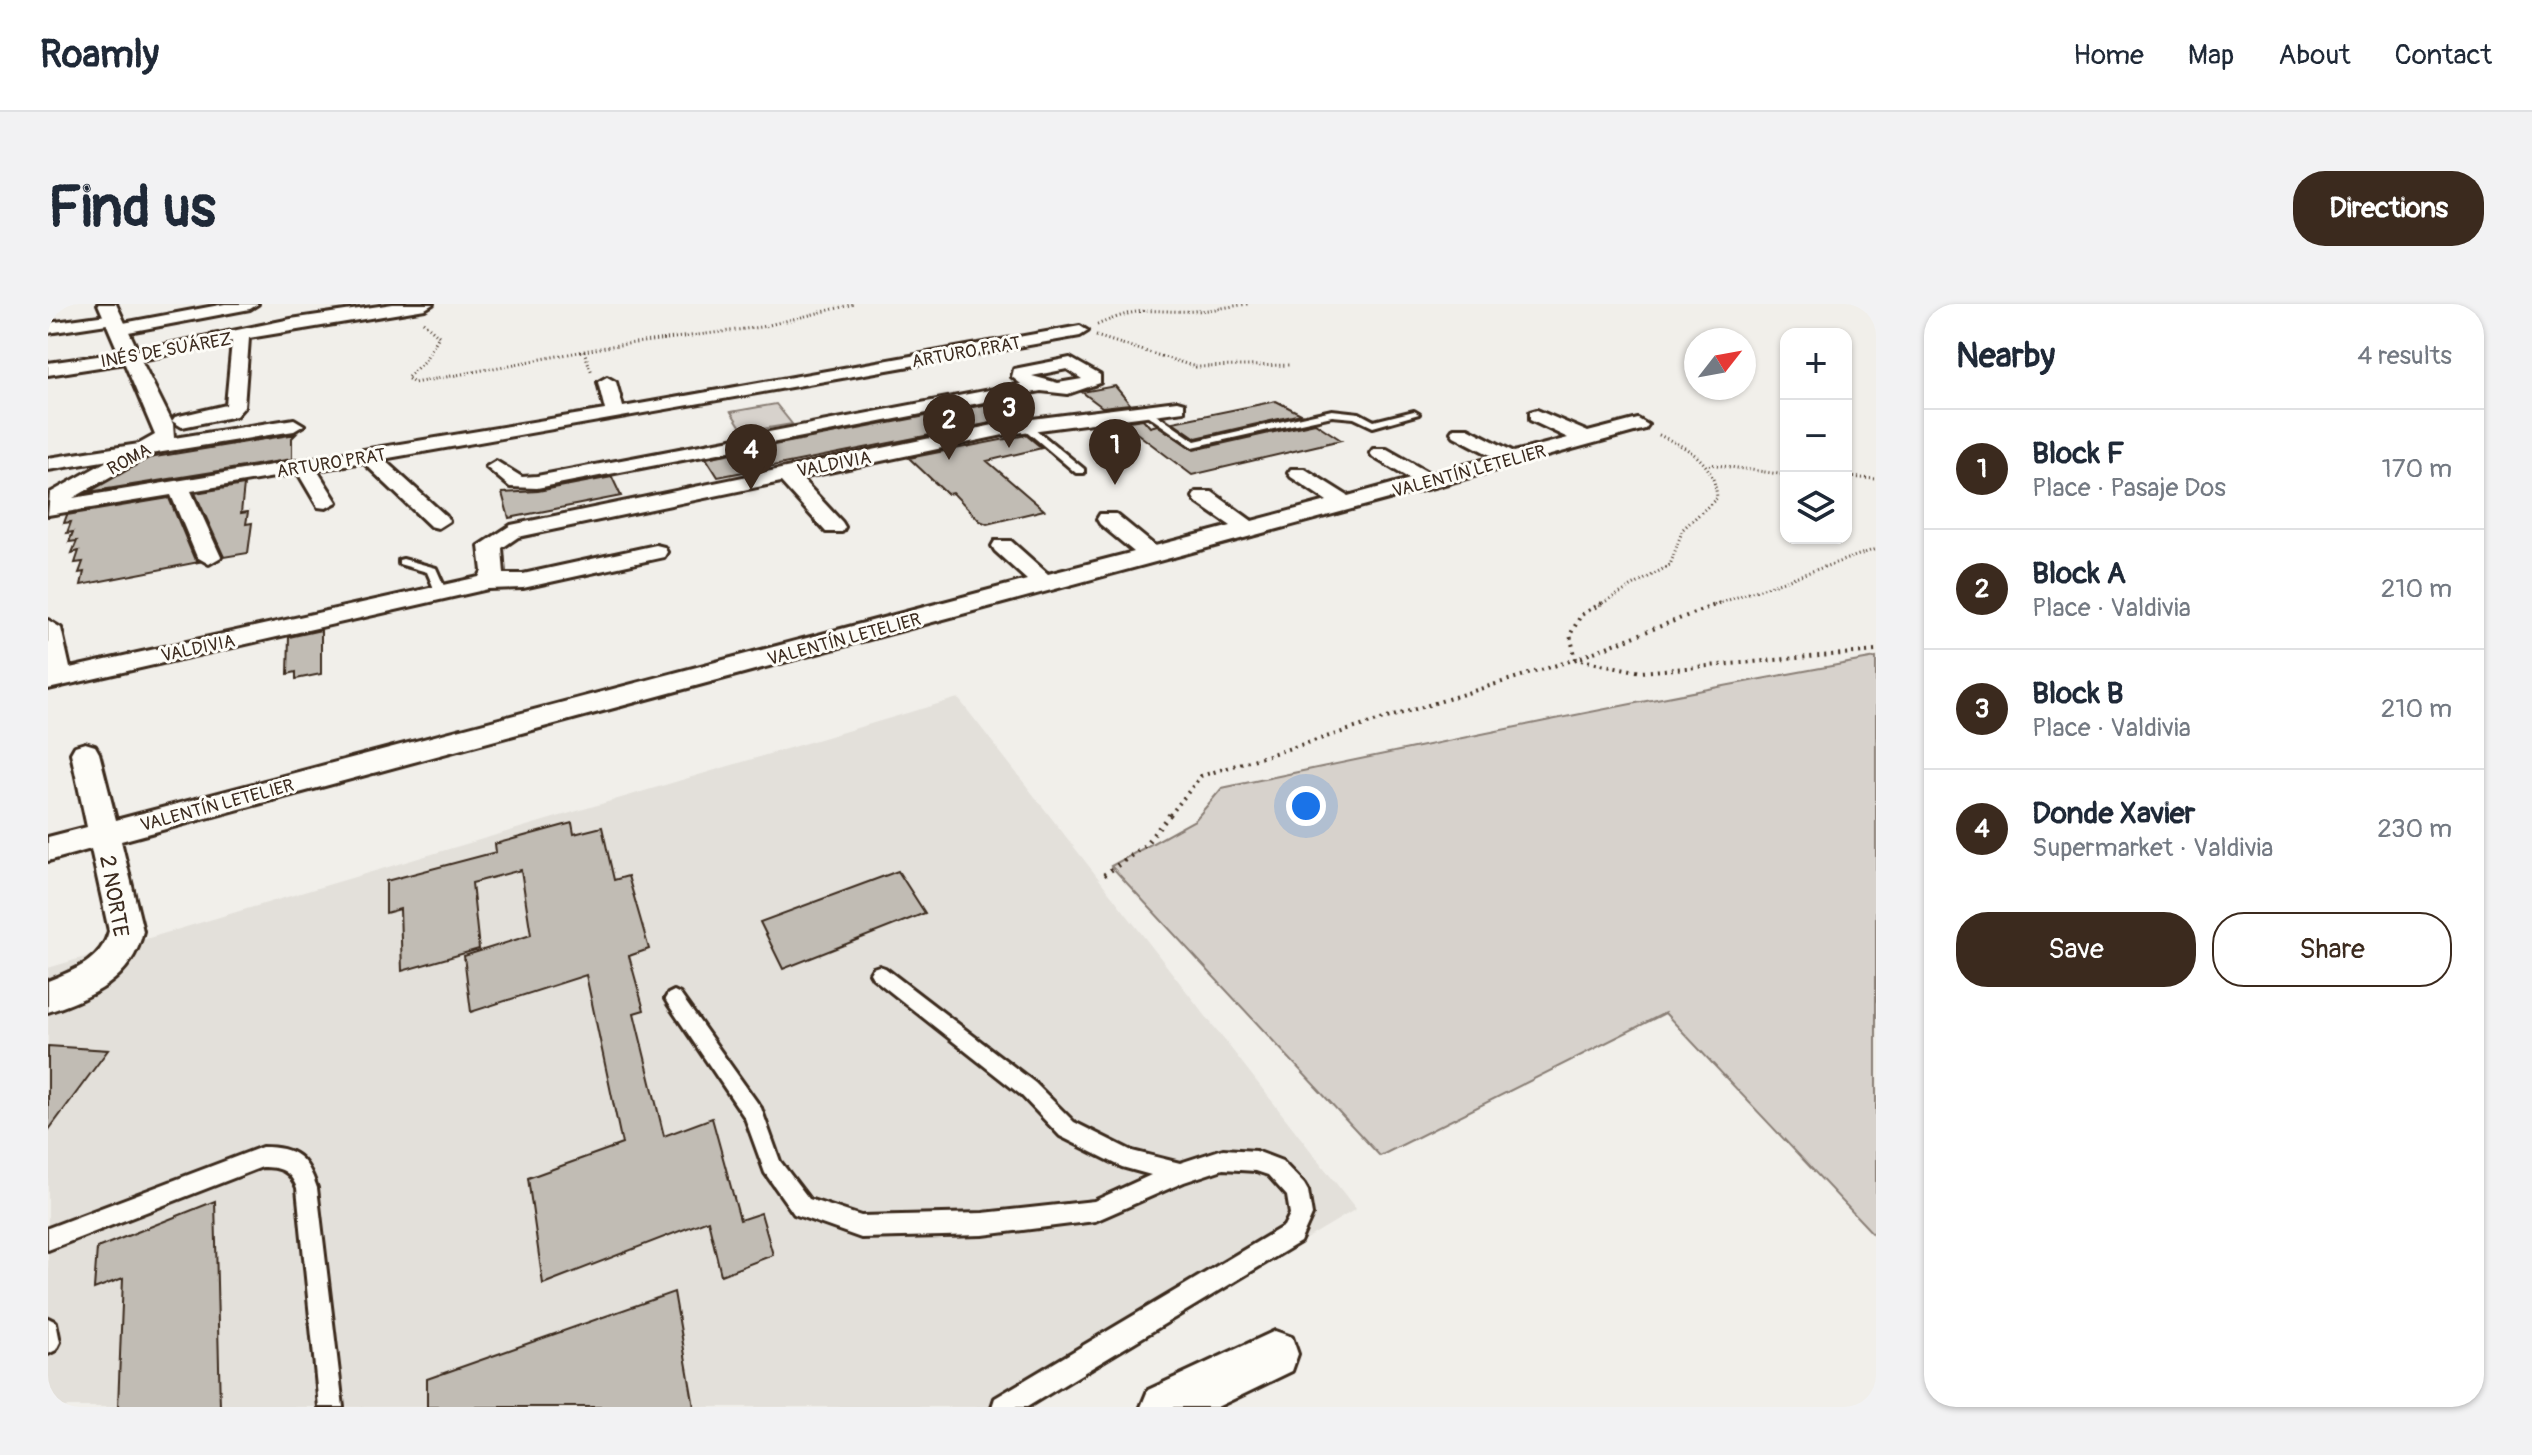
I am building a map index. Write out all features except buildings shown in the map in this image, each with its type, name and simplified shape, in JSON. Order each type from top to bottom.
[{"type":"street","points":[[48,328],[250,304]]},
{"type":"street","points":[[306,304],[316,320]]},
{"type":"street","name":"INÉS DE SUÁREZ","points":[[48,369],[131,357],[316,320],[418,309]]},
{"type":"street","name":"ROMA","points":[[48,506],[165,437],[163,424],[113,318]]},
{"type":"street","name":"ARTURO PRAT","points":[[48,506],[369,457],[1080,331]]},
{"type":"street","points":[[163,424],[233,410],[241,336]]},
{"type":"street","points":[[855,347],[876,369]]},
{"type":"street","points":[[496,467],[517,483],[525,483],[594,462],[664,464],[740,434],[830,419],[905,412],[1036,387],[1053,389],[1087,384],[1094,379],[1070,363],[1015,372],[1036,387]]},
{"type":"street","points":[[947,381],[970,399]]},
{"type":"street","points":[[607,382],[615,414]]},
{"type":"street","points":[[884,394],[905,412]]},
{"type":"street","name":"VALDIVIA","points":[[488,582],[494,571],[490,546],[503,535],[785,473],[1026,426],[1177,407]]},
{"type":"street","points":[[1537,416],[1587,439]]},
{"type":"street","points":[[48,464],[294,425]]},
{"type":"street","name":"VALENTÍN LETELIER","points":[[48,849],[1638,425]]},
{"type":"street","points":[[1461,432],[1513,459]]},
{"type":"street","points":[[640,504],[664,464],[660,437]]},
{"type":"street","points":[[1380,453],[1430,482]]},
{"type":"street","points":[[369,457],[438,521]]},
{"type":"street","points":[[305,467],[326,502]]},
{"type":"street","points":[[785,473],[834,527]]},
{"type":"street","points":[[1298,473],[1346,504]]},
{"type":"street","points":[[178,487],[209,557]]},
{"type":"street","points":[[1204,497],[1249,529]]},
{"type":"street","points":[[1108,519],[1152,555]]},
{"type":"street","points":[[1003,546],[1046,585]]},
{"type":"street","name":"VALDIVIA","points":[[53,680],[442,595],[488,582],[523,581],[656,552]]},
{"type":"street","points":[[48,628],[53,680]]},
{"type":"street","name":"2 NORTE","points":[[48,997],[108,969],[124,948],[126,931],[85,753]]},
{"type":"street","points":[[1165,1407],[1275,1354]]},
{"type":"lane","points":[[1147,411],[1193,444],[1332,413],[1356,415],[1373,424],[1414,414]]},
{"type":"lane","points":[[1026,426],[1080,471]]},
{"type":"lane","points":[[403,562],[432,570],[442,595]]},
{"type":"lane","points":[[879,973],[1028,1089],[1067,1129],[1129,1160],[1180,1173]]},
{"type":"lane","points":[[674,999],[754,1114],[772,1166],[802,1207],[861,1227],[983,1224],[1095,1211],[1180,1173],[1223,1159],[1256,1161],[1275,1168],[1297,1191],[1301,1215],[1292,1234],[1004,1407]]},
{"type":"lane","points":[[48,1239],[241,1163],[270,1157],[293,1163],[302,1173],[307,1188],[331,1407]]},
{"type":"lane","points":[[48,1330],[48,1342]]},
{"type":"path","points":[[828,312],[832,304]]},
{"type":"path","points":[[418,309],[439,336],[425,360],[407,378],[414,383],[665,337],[761,327],[854,304]]},
{"type":"path","points":[[1080,331],[1127,311],[1148,307],[1196,311],[1248,304]]},
{"type":"path","points":[[1080,331],[1196,367],[1291,365]]},
{"type":"path","points":[[1638,425],[1709,464],[1780,474]]},
{"type":"path","points":[[1576,659],[1570,635],[1581,615],[1670,565],[1683,529],[1717,498],[1717,476],[1709,464]]},
{"type":"path","points":[[1852,477],[1876,479]]},
{"type":"path","points":[[1104,875],[1144,846],[1201,776],[1576,659],[1659,624],[1876,549]]},
{"type":"path","points":[[1576,659],[1641,672],[1876,651]]},
{"type":"shaded area","points":[[776,404],[792,424],[744,432],[731,412]]},
{"type":"shaded area","points":[[1876,658],[1876,1237],[1665,1013],[1380,1156],[1111,866],[1195,820],[1222,788],[1548,720]]},
{"type":"shaded area","points":[[958,698],[1356,1209],[1024,1407],[48,1407],[48,968]]},
{"type":"place","name":"Block B","points":[[1009,448]]},
{"type":"place","name":"Block A","points":[[949,460]]},
{"type":"place","name":"Block F","points":[[1115,485]]},
{"type":"place","name":"Donde Xavier","points":[[751,490]]}]
